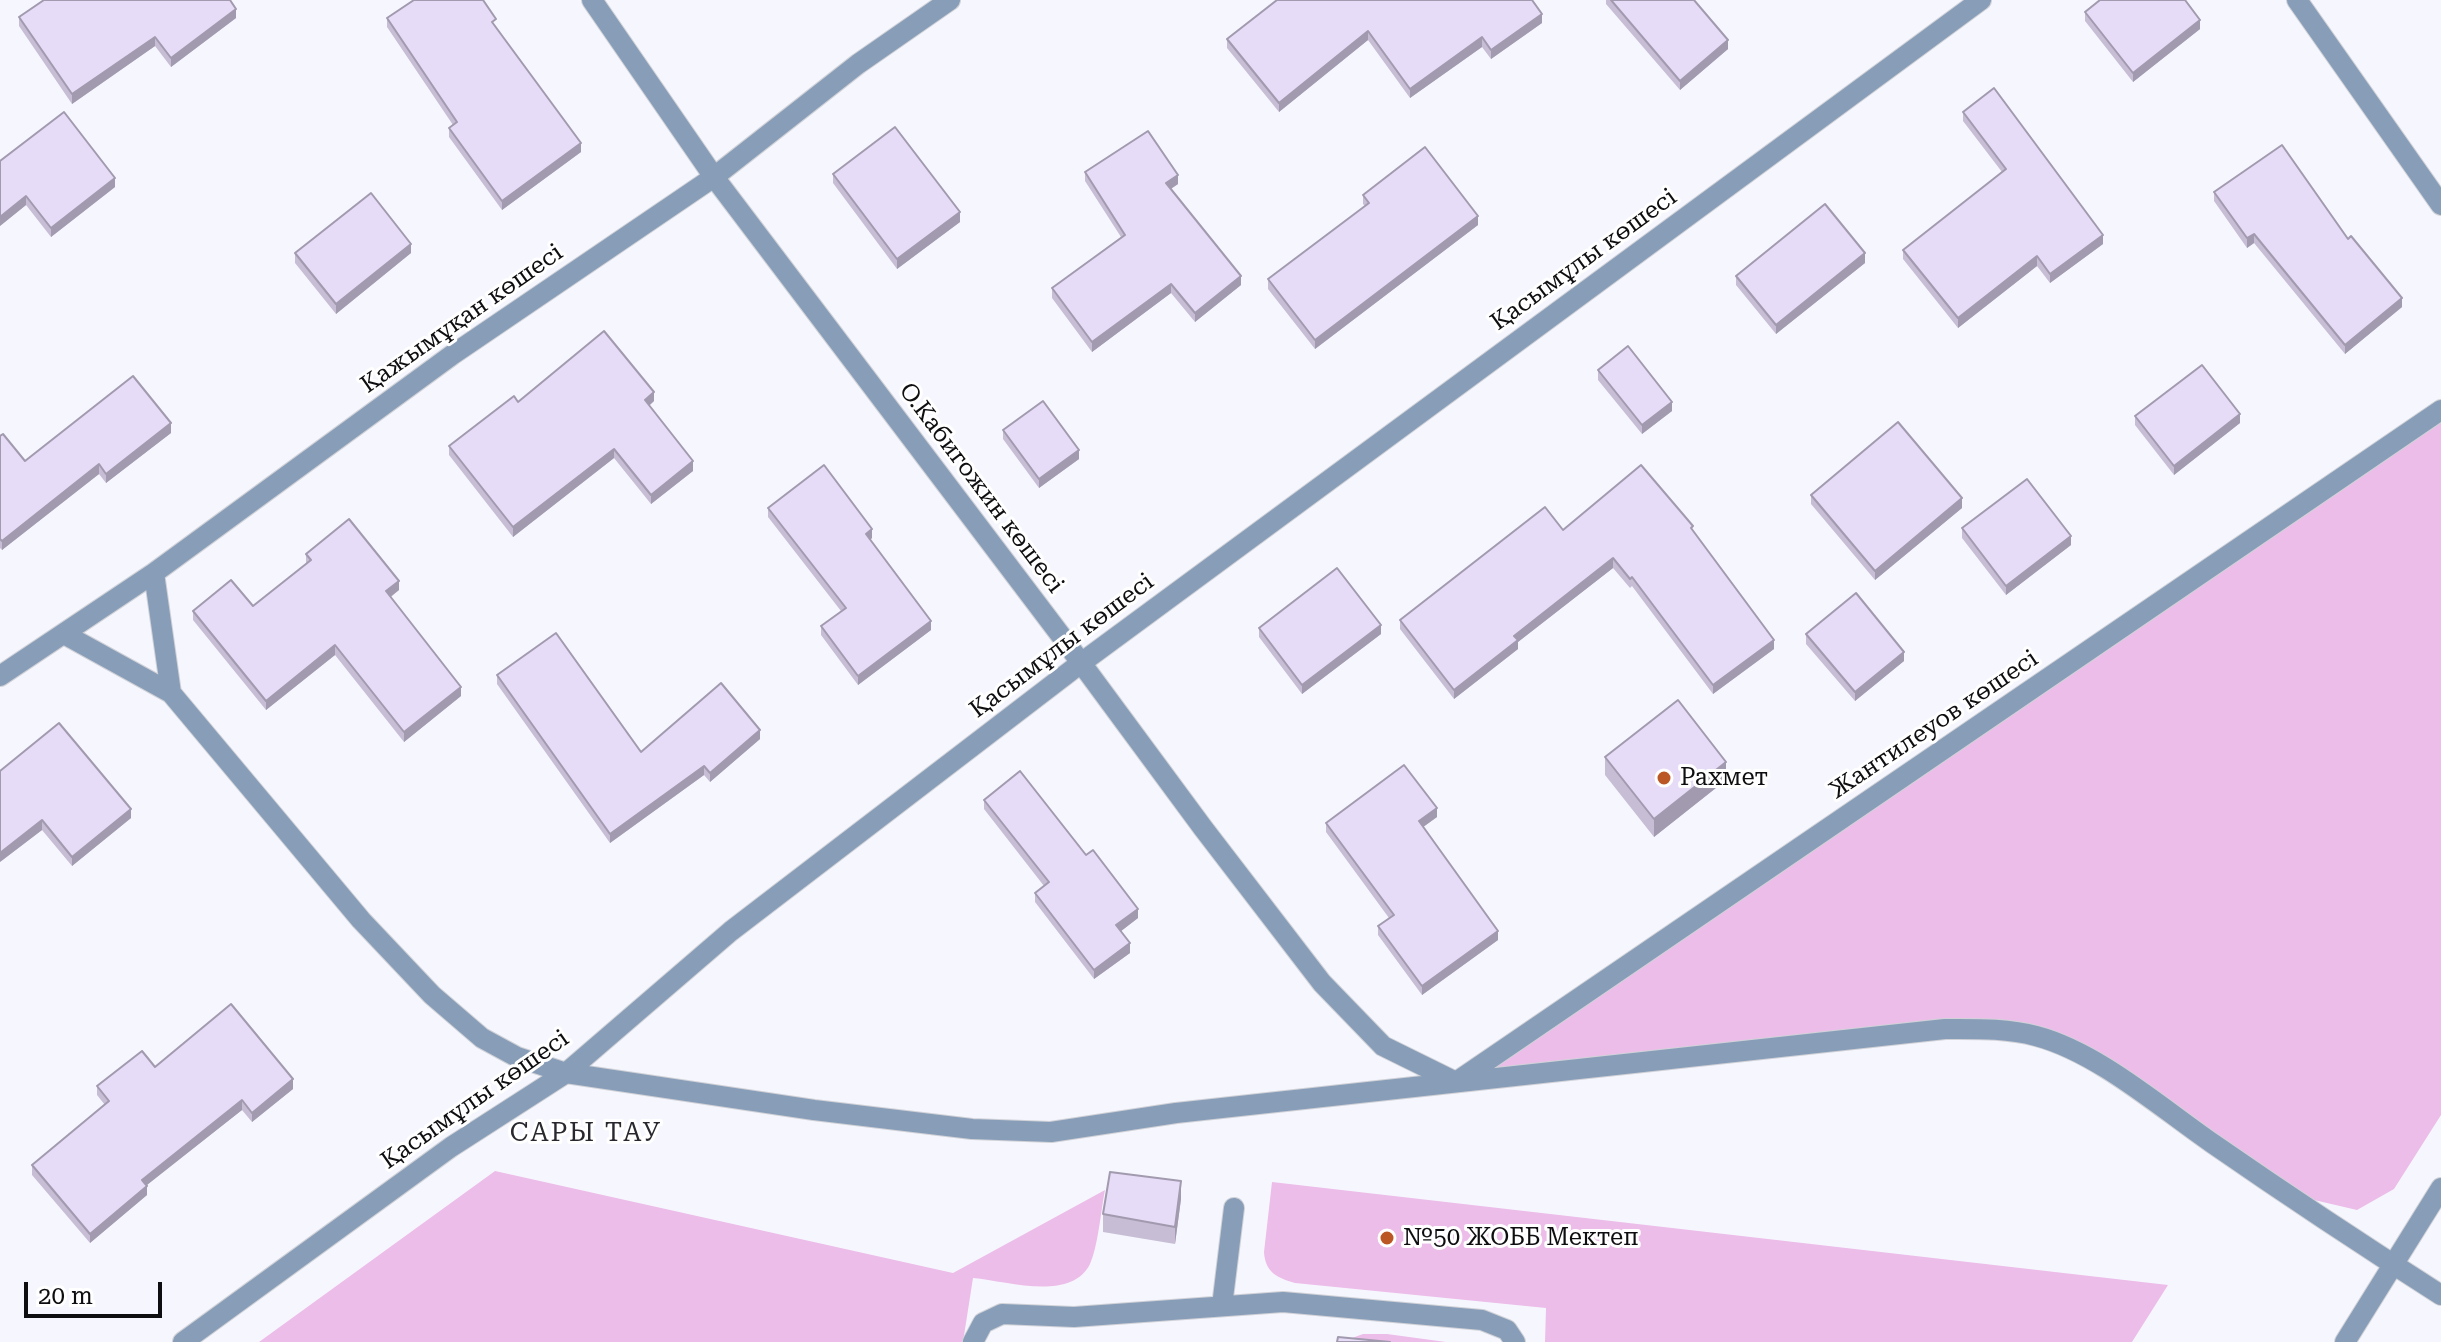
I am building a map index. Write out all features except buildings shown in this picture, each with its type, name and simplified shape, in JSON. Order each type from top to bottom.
[{"type":"street","name":"О.Кабигожин көшесі","points":[[592,0],[714,177],[1322,983],[1383,1046],[1456,1082]]},
{"type":"street","name":"Қажымұқан көшесі","points":[[0,676],[154,573],[452,355],[714,177],[858,64],[950,0]]},
{"type":"street","name":"Қасымұлы көшесі","points":[[183,1342],[451,1147],[566,1073],[731,931],[1081,663],[1981,0]]},
{"type":"street","points":[[2297,0],[2441,205]]},
{"type":"street","name":"Жантилеуов көшесі","points":[[1456,1082],[2441,410]]},
{"type":"street","points":[[154,573],[171,693]]},
{"type":"street","points":[[64,634],[171,693],[361,920],[432,995],[482,1038],[517,1057],[566,1073],[814,1110],[972,1129],[1051,1132],[1176,1113],[1456,1082],[1945,1029],[1992,1029],[2035,1035],[2071,1049],[2106,1068],[2284,1193],[2441,1295]]},
{"type":"street","points":[[2345,1342],[2441,1188]]},
{"type":"street","points":[[1222,1306],[1234,1208]]},
{"type":"street","points":[[973,1342],[983,1323],[1002,1314],[1074,1317],[1283,1302],[1482,1320],[1507,1330],[1515,1342]]},
{"type":"shaded area","points":[[2441,410],[2441,1115],[2394,1189],[2357,1210],[2284,1193],[2106,1068],[1993,1029],[1456,1082]]},
{"type":"shaded area","points":[[495,1171],[953,1273],[1105,1190],[1093,1257],[1081,1276],[1054,1286],[973,1278],[963,1342],[259,1342]]},
{"type":"shaded area","points":[[1272,1182],[2168,1285],[2132,1342],[1545,1342],[1546,1308],[1295,1283],[1278,1276],[1267,1265],[1264,1252]]},
{"type":"shaded area","points":[[1363,1334],[1387,1334],[1446,1342],[1341,1342]]},
{"type":"place","name":"Рахмет","points":[[1664,778]]},
{"type":"place","name":"№50 ЖОББ Мектеп","points":[[1387,1238]]},
{"type":"district","name":"САРЫ ТАУ","points":[[586,1133]]}]
